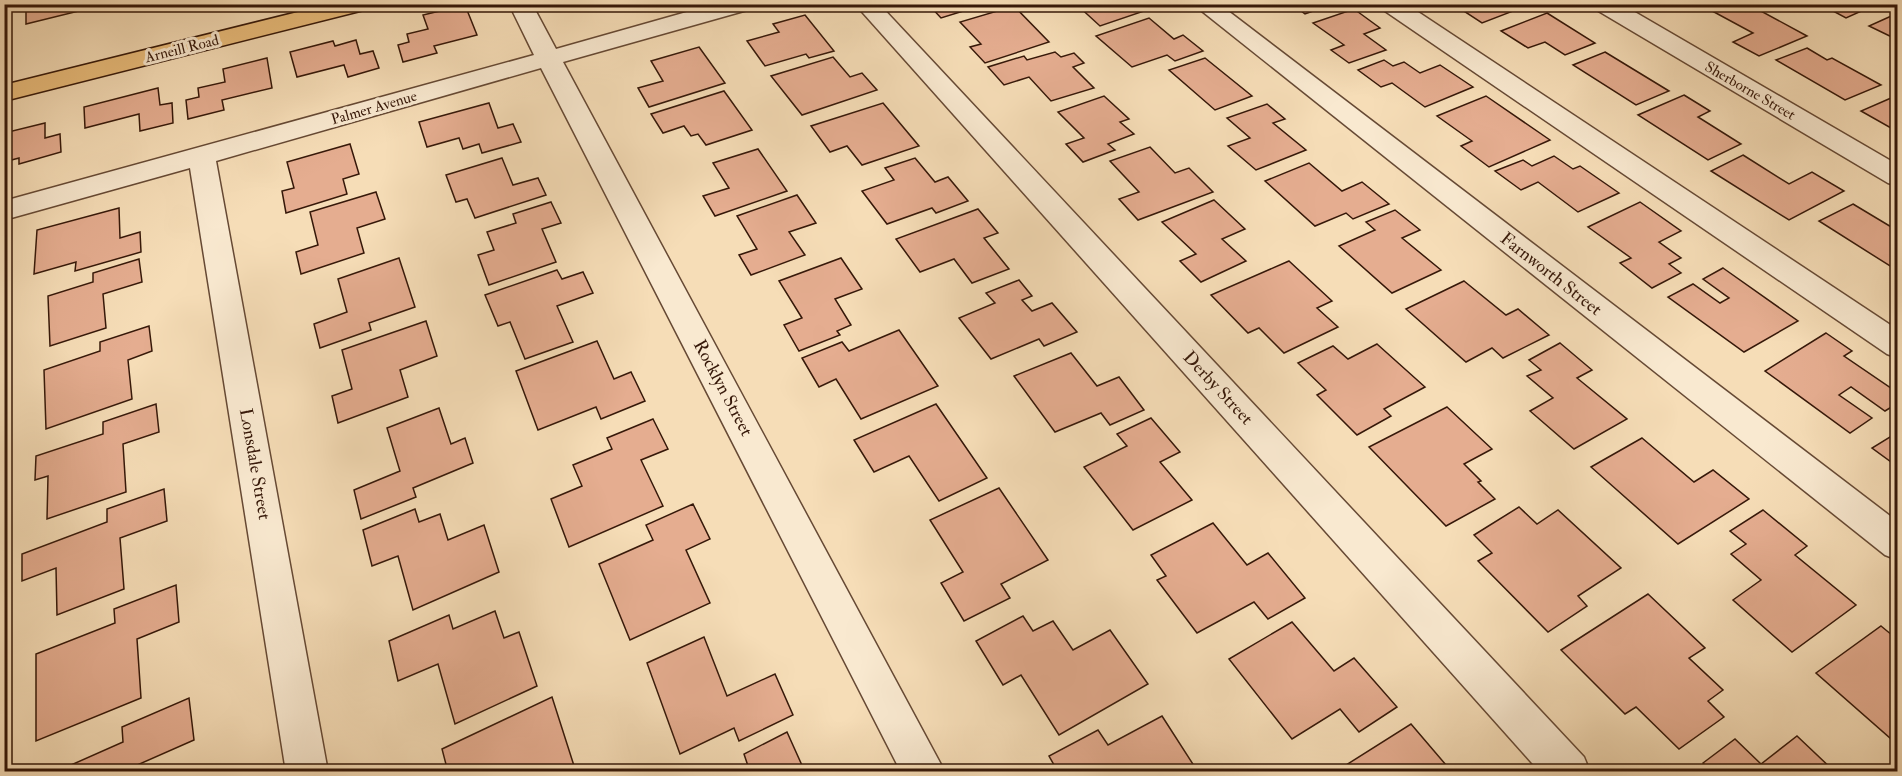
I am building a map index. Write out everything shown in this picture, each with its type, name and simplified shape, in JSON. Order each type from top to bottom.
[{"type":"main road","name":"Arneill Road","points":[[16,67],[273,4]]},
{"type":"main road","name":"Arneill Road","points":[[4,93],[360,4]]},
{"type":"street","name":"Rocklyn Street","points":[[520,4],[924,771]]},
{"type":"street","name":"Palmer Avenue","points":[[4,211],[743,4]]},
{"type":"street","name":"Derby Street","points":[[866,4],[1569,771]]},
{"type":"street","name":"Farnworth Street","points":[[1204,4],[1898,544]]},
{"type":"street","points":[[1390,4],[1898,346]]},
{"type":"street","name":"Sherborne Street","points":[[1603,4],[1898,177]]},
{"type":"street","name":"Lonsdale Street","points":[[202,157],[307,771]]},
{"type":"building","points":[[26,4],[86,4],[87,9],[26,24]]},
{"type":"building","points":[[928,4],[986,4],[941,18]]},
{"type":"building","points":[[1076,4],[1145,4],[1150,9],[1100,26]]},
{"type":"building","points":[[1292,4],[1333,4],[1305,14]]},
{"type":"building","points":[[1453,4],[1531,4],[1482,23]]},
{"type":"building","points":[[1731,4],[1748,4],[1807,36],[1759,56],[1733,42],[1753,33],[1714,12]]},
{"type":"building","points":[[1820,4],[1877,4],[1846,18]]},
{"type":"building","points":[[465,5],[477,35],[434,46],[437,53],[403,62],[398,45],[409,42],[407,34],[428,29],[423,15]]},
{"type":"building","points":[[1014,6],[1049,42],[985,63],[970,47],[981,44],[960,22]]},
{"type":"building","points":[[1354,9],[1380,28],[1364,34],[1386,50],[1349,63],[1331,50],[1344,45],[1313,23]]},
{"type":"building","points":[[1547,13],[1595,43],[1565,55],[1545,42],[1528,48],[1501,31]]},
{"type":"building","points":[[1898,13],[1898,40],[1869,26]]},
{"type":"building","points":[[805,15],[834,51],[809,58],[806,54],[765,66],[747,41],[779,32],[773,24]]},
{"type":"building","points":[[1149,18],[1174,39],[1183,35],[1203,51],[1175,61],[1167,55],[1132,67],[1096,36]]},
{"type":"building","points":[[356,40],[360,54],[373,51],[379,68],[348,77],[344,65],[297,77],[290,52],[333,41],[335,46]]},
{"type":"building","points":[[699,47],[725,83],[649,107],[638,88],[663,81],[651,61]]},
{"type":"building","points":[[1807,48],[1827,60],[1832,58],[1881,85],[1845,100],[1776,60]]},
{"type":"building","points":[[1055,52],[1061,57],[1074,53],[1084,63],[1073,67],[1094,88],[1051,101],[1029,77],[1004,85],[988,67],[1024,56],[1027,60]]},
{"type":"building","points":[[1605,52],[1669,91],[1636,105],[1573,65]]},
{"type":"building","points":[[833,57],[850,77],[862,73],[877,90],[802,115],[771,76]]},
{"type":"building","points":[[267,58],[272,88],[222,100],[224,110],[188,119],[186,100],[199,97],[198,88],[225,82],[223,69]]},
{"type":"building","points":[[1205,58],[1252,96],[1215,110],[1169,70]]},
{"type":"building","points":[[1384,60],[1393,66],[1404,62],[1420,73],[1440,65],[1473,87],[1425,107],[1392,83],[1381,87],[1358,70]]},
{"type":"building","points":[[158,88],[160,105],[172,103],[173,123],[140,131],[139,114],[85,128],[84,107]]},
{"type":"building","points":[[724,91],[752,130],[706,145],[698,134],[691,136],[684,126],[663,133],[651,114]]},
{"type":"building","points":[[1684,95],[1710,111],[1698,117],[1741,144],[1708,160],[1638,115]]},
{"type":"building","points":[[1898,95],[1898,132],[1861,111]]},
{"type":"building","points":[[1104,96],[1129,119],[1120,122],[1134,134],[1108,144],[1115,150],[1083,162],[1066,144],[1084,138],[1058,112]]},
{"type":"building","points":[[1486,96],[1550,140],[1489,167],[1461,146],[1472,141],[1437,116]]},
{"type":"building","points":[[489,103],[498,128],[513,124],[521,142],[482,153],[479,144],[463,149],[459,138],[427,147],[419,122]]},
{"type":"building","points":[[883,103],[919,146],[862,165],[847,146],[830,152],[811,126]]},
{"type":"building","points":[[1267,104],[1285,119],[1273,123],[1306,150],[1256,170],[1228,146],[1250,138],[1227,118]]},
{"type":"building","points":[[45,123],[45,138],[60,134],[61,152],[19,164],[19,158],[4,162],[4,133]]},
{"type":"building","points":[[350,144],[359,174],[343,179],[347,194],[286,213],[282,191],[294,188],[287,162]]},
{"type":"building","points":[[1150,147],[1175,173],[1189,168],[1213,192],[1138,220],[1119,199],[1139,192],[1110,161]]},
{"type":"building","points":[[758,149],[787,191],[715,216],[703,196],[729,188],[713,163]]},
{"type":"building","points":[[1743,155],[1789,184],[1812,172],[1844,191],[1789,220],[1711,171]]},
{"type":"building","points":[[1554,156],[1573,169],[1580,166],[1619,193],[1578,212],[1538,182],[1521,190],[1495,171],[1523,160],[1532,166]]},
{"type":"building","points":[[502,158],[513,185],[538,178],[546,195],[475,218],[467,199],[456,202],[446,175]]},
{"type":"building","points":[[915,158],[935,182],[948,177],[968,201],[936,213],[932,208],[887,224],[862,191],[894,180],[885,168]]},
{"type":"building","points":[[1309,163],[1342,191],[1362,182],[1389,204],[1353,219],[1346,213],[1315,226],[1265,181]]},
{"type":"building","points":[[376,192],[385,219],[357,228],[364,253],[301,274],[296,252],[318,245],[310,212]]},
{"type":"building","points":[[797,195],[816,223],[789,232],[805,255],[751,275],[739,255],[757,249],[737,216]]},
{"type":"building","points":[[1214,200],[1245,229],[1222,239],[1246,261],[1201,282],[1180,261],[1196,254],[1162,222]]},
{"type":"building","points":[[551,202],[561,223],[542,229],[556,262],[489,285],[478,255],[494,250],[487,232],[516,223],[513,214]]},
{"type":"building","points":[[1640,202],[1681,231],[1659,242],[1681,258],[1669,264],[1681,273],[1652,288],[1620,263],[1631,258],[1588,227]]},
{"type":"building","points":[[1853,204],[1898,231],[1898,271],[1819,221]]},
{"type":"building","points":[[119,208],[120,238],[140,232],[141,252],[75,271],[76,262],[34,274],[37,230]]},
{"type":"building","points":[[978,209],[998,233],[984,238],[1009,269],[972,283],[954,259],[920,272],[896,239]]},
{"type":"building","points":[[1395,210],[1420,230],[1402,238],[1441,270],[1392,293],[1339,246],[1375,230],[1366,222]]},
{"type":"building","points":[[399,258],[415,307],[369,323],[371,330],[320,348],[314,324],[347,312],[338,279]]},
{"type":"building","points":[[841,258],[862,289],[835,299],[851,325],[837,331],[840,335],[799,351],[784,325],[802,318],[779,281]]},
{"type":"building","points":[[139,259],[142,282],[103,294],[106,328],[50,346],[48,296],[93,282],[93,273]]},
{"type":"building","points":[[1289,261],[1332,301],[1317,308],[1338,327],[1284,353],[1259,328],[1248,333],[1211,295]]},
{"type":"building","points":[[1723,268],[1798,321],[1744,352],[1668,297],[1693,284],[1720,303],[1729,298],[1703,279]]},
{"type":"building","points":[[557,270],[562,279],[583,272],[593,293],[557,306],[573,342],[525,359],[510,322],[498,326],[485,295]]},
{"type":"building","points":[[1019,280],[1032,296],[1022,300],[1032,311],[1052,303],[1077,332],[1044,346],[1039,339],[991,359],[959,318],[995,303],[986,293]]},
{"type":"building","points":[[1464,281],[1506,315],[1518,309],[1549,335],[1503,358],[1492,348],[1466,362],[1406,309]]},
{"type":"building","points":[[426,321],[437,356],[400,370],[408,397],[338,423],[332,396],[352,389],[342,350]]},
{"type":"building","points":[[149,326],[152,351],[128,360],[132,399],[46,429],[44,370],[100,351],[100,342]]},
{"type":"building","points":[[899,330],[938,386],[861,419],[836,379],[819,387],[802,358],[842,342],[849,351]]},
{"type":"building","points":[[1826,333],[1852,351],[1844,356],[1898,393],[1898,403],[1885,411],[1851,387],[1839,395],[1872,418],[1850,433],[1765,371]]},
{"type":"building","points":[[597,341],[614,379],[631,372],[645,401],[601,419],[596,407],[538,430],[516,371]]},
{"type":"building","points":[[1560,343],[1592,370],[1577,378],[1627,419],[1574,449],[1530,411],[1553,398],[1527,376],[1541,370],[1529,360]]},
{"type":"building","points":[[1377,344],[1425,387],[1384,409],[1391,416],[1357,435],[1317,395],[1326,390],[1298,363],[1333,346],[1348,359]]},
{"type":"building","points":[[1071,353],[1097,386],[1119,377],[1144,410],[1110,425],[1101,413],[1055,432],[1014,376]]},
{"type":"building","points":[[156,404],[159,432],[123,444],[126,492],[47,519],[48,476],[35,480],[36,456],[103,434],[103,422]]},
{"type":"building","points":[[936,404],[987,478],[939,501],[909,456],[874,472],[854,440]]},
{"type":"building","points":[[1447,407],[1492,449],[1464,464],[1495,499],[1446,526],[1369,447]]},
{"type":"building","points":[[439,408],[451,444],[465,438],[473,463],[413,488],[416,497],[361,519],[354,490],[400,471],[387,428]]},
{"type":"building","points":[[1151,418],[1180,452],[1160,462],[1192,500],[1133,530],[1084,467],[1127,446],[1117,434]]},
{"type":"building","points":[[653,419],[668,449],[641,460],[663,506],[569,547],[551,499],[582,486],[573,465],[612,449],[607,438]]},
{"type":"building","points":[[1898,432],[1898,467],[1872,448]]},
{"type":"building","points":[[1642,438],[1694,482],[1713,470],[1749,499],[1678,544],[1591,467]]},
{"type":"building","points":[[999,488],[1048,560],[1001,584],[1010,598],[964,621],[941,583],[963,572],[930,520]]},
{"type":"building","points":[[164,489],[167,521],[120,538],[124,589],[57,615],[56,568],[22,581],[22,554],[107,522],[107,509]]},
{"type":"building","points":[[693,504],[710,539],[686,550],[710,603],[630,640],[599,564],[653,540],[646,525]]},
{"type":"building","points":[[1519,507],[1537,524],[1558,510],[1621,568],[1578,596],[1587,606],[1548,632],[1478,561],[1492,553],[1474,535]]},
{"type":"building","points":[[415,509],[419,522],[440,514],[448,540],[484,525],[499,572],[413,610],[398,556],[372,566],[363,530]]},
{"type":"building","points":[[1763,510],[1807,546],[1795,555],[1856,605],[1792,652],[1733,600],[1761,580],[1731,554],[1746,544],[1730,531]]},
{"type":"building","points":[[1213,523],[1247,565],[1268,553],[1305,598],[1268,619],[1254,602],[1197,633],[1157,580],[1166,576],[1151,555]]},
{"type":"building","points":[[176,585],[179,622],[137,639],[141,698],[36,741],[36,654],[115,623],[114,609]]},
{"type":"building","points":[[1648,594],[1705,648],[1689,658],[1723,690],[1708,701],[1724,717],[1679,749],[1636,707],[1625,714],[1561,650]]},
{"type":"building","points":[[495,611],[504,638],[519,632],[537,686],[455,724],[438,664],[398,681],[389,641],[449,615],[453,629]]},
{"type":"building","points":[[1023,616],[1033,631],[1053,621],[1073,650],[1110,630],[1148,684],[1059,735],[1021,675],[1003,685],[976,641]]},
{"type":"building","points":[[1292,622],[1334,671],[1354,658],[1397,707],[1359,732],[1340,709],[1292,739],[1229,659]]},
{"type":"building","points":[[1881,626],[1898,640],[1898,745],[1816,673]]},
{"type":"building","points":[[704,637],[727,696],[775,674],[793,715],[739,741],[734,728],[680,754],[647,663]]},
{"type":"building","points":[[552,697],[576,772],[448,772],[442,749]]},
{"type":"building","points":[[189,698],[194,740],[135,766],[136,772],[63,772],[62,769],[123,742],[122,727]]},
{"type":"building","points":[[1162,716],[1198,772],[1058,772],[1049,756],[1098,730],[1108,745]]},
{"type":"building","points":[[1411,724],[1452,772],[1335,772]]},
{"type":"building","points":[[787,732],[805,772],[750,772],[744,754]]},
{"type":"building","points":[[1797,736],[1835,772],[1712,772],[1703,763],[1735,739],[1761,764]]}]
